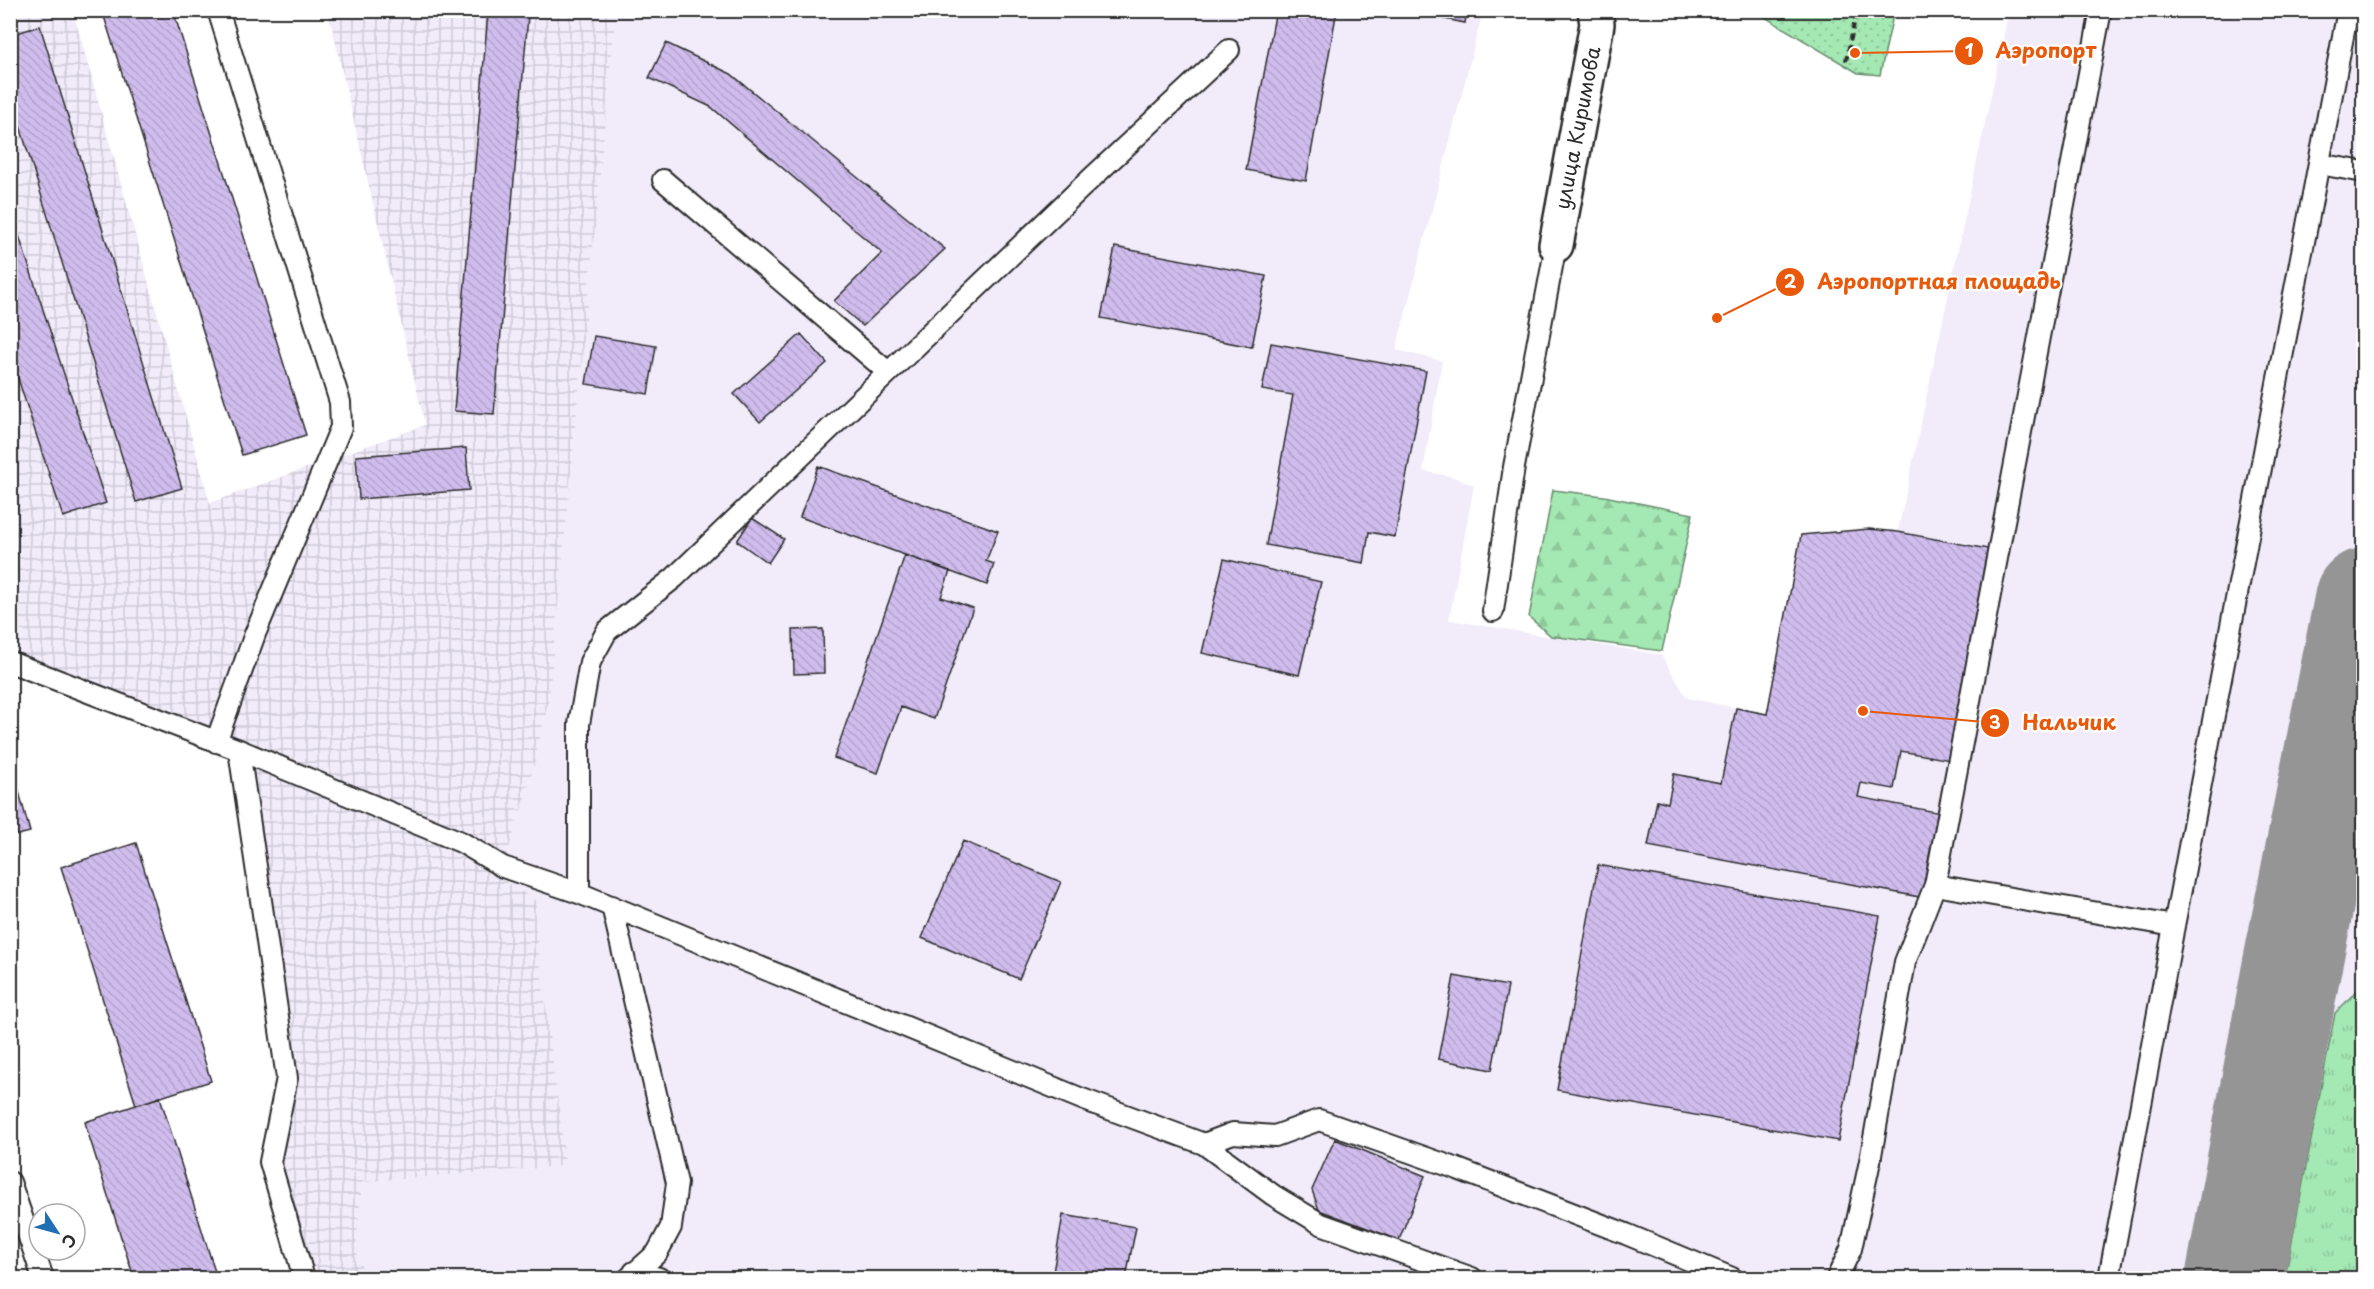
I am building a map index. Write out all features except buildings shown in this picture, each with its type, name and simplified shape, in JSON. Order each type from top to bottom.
[{"type":"main road","name":"улица Киримова","points":[[1556,245],[1597,24],[1595,10]]},
{"type":"lane","points":[[216,742],[255,634],[341,428],[340,402],[218,10]]},
{"type":"lane","points":[[1837,1278],[1851,1250],[1856,1227],[1905,963],[1935,885],[2101,10]]},
{"type":"lane","points":[[2109,1278],[2348,10]]},
{"type":"lane","points":[[579,893],[579,724],[590,662],[607,631],[674,578],[1081,188],[1229,50]]},
{"type":"lane","points":[[2319,164],[2364,172]]},
{"type":"lane","points":[[663,180],[888,372]]},
{"type":"lane","points":[[1493,611],[1514,467],[1556,245]]},
{"type":"lane","points":[[10,662],[239,750],[461,842],[503,867],[612,906],[1082,1099],[1204,1144],[1273,1195],[1322,1224],[1472,1278]]},
{"type":"lane","points":[[239,750],[287,1078],[270,1162],[304,1278]]},
{"type":"lane","points":[[1935,885],[2174,926]]},
{"type":"lane","points":[[612,906],[677,1183],[671,1227],[657,1253],[632,1275]]},
{"type":"lane","points":[[1204,1144],[1233,1133],[1275,1136],[1319,1120],[1455,1168],[1732,1278]]},
{"type":"lane","points":[[10,1182],[43,1278]]},
{"type":"lane","points":[[632,1275],[659,1278]]},
{"type":"path","points":[[1784,17],[1785,10]]},
{"type":"path","points":[[1846,61],[1857,10]]},
{"type":"shaded area","points":[[11,11],[73,11],[210,503],[425,425],[328,11],[616,11],[549,698],[530,782],[503,867],[496,875],[536,901],[535,921],[566,1166],[362,1182],[356,1249],[365,1278],[304,1278],[270,1162],[287,1078],[239,750],[11,662]]},
{"type":"shaded area","points":[[616,11],[1483,11],[1396,350],[1442,361],[1423,471],[1453,477],[1474,485],[1449,620],[1661,655],[1687,698],[1766,714],[1801,535],[1869,529],[1898,531],[2009,11],[2363,11],[2363,1278],[365,1278],[356,1249],[361,1182],[565,1166],[535,921],[536,901],[496,875],[503,867],[530,782],[549,698]]},
{"type":"green space","points":[[1746,11],[1894,11],[1880,75],[1858,73],[1760,14]]},
{"type":"green space","points":[[1553,490],[1604,496],[1693,514],[1662,651],[1551,636],[1529,617]]},
{"type":"green space","points":[[2363,985],[2363,1278],[2285,1278],[2335,1013]]},
{"type":"taxiway","points":[[2235,1278],[2290,977],[2364,598]]},
{"type":"place","name":"Аэропорт","points":[[1855,53]]},
{"type":"place","name":"Аэропортная площадь","points":[[1717,318]]},
{"type":"place","name":"Нальчик","points":[[1863,711]]}]
